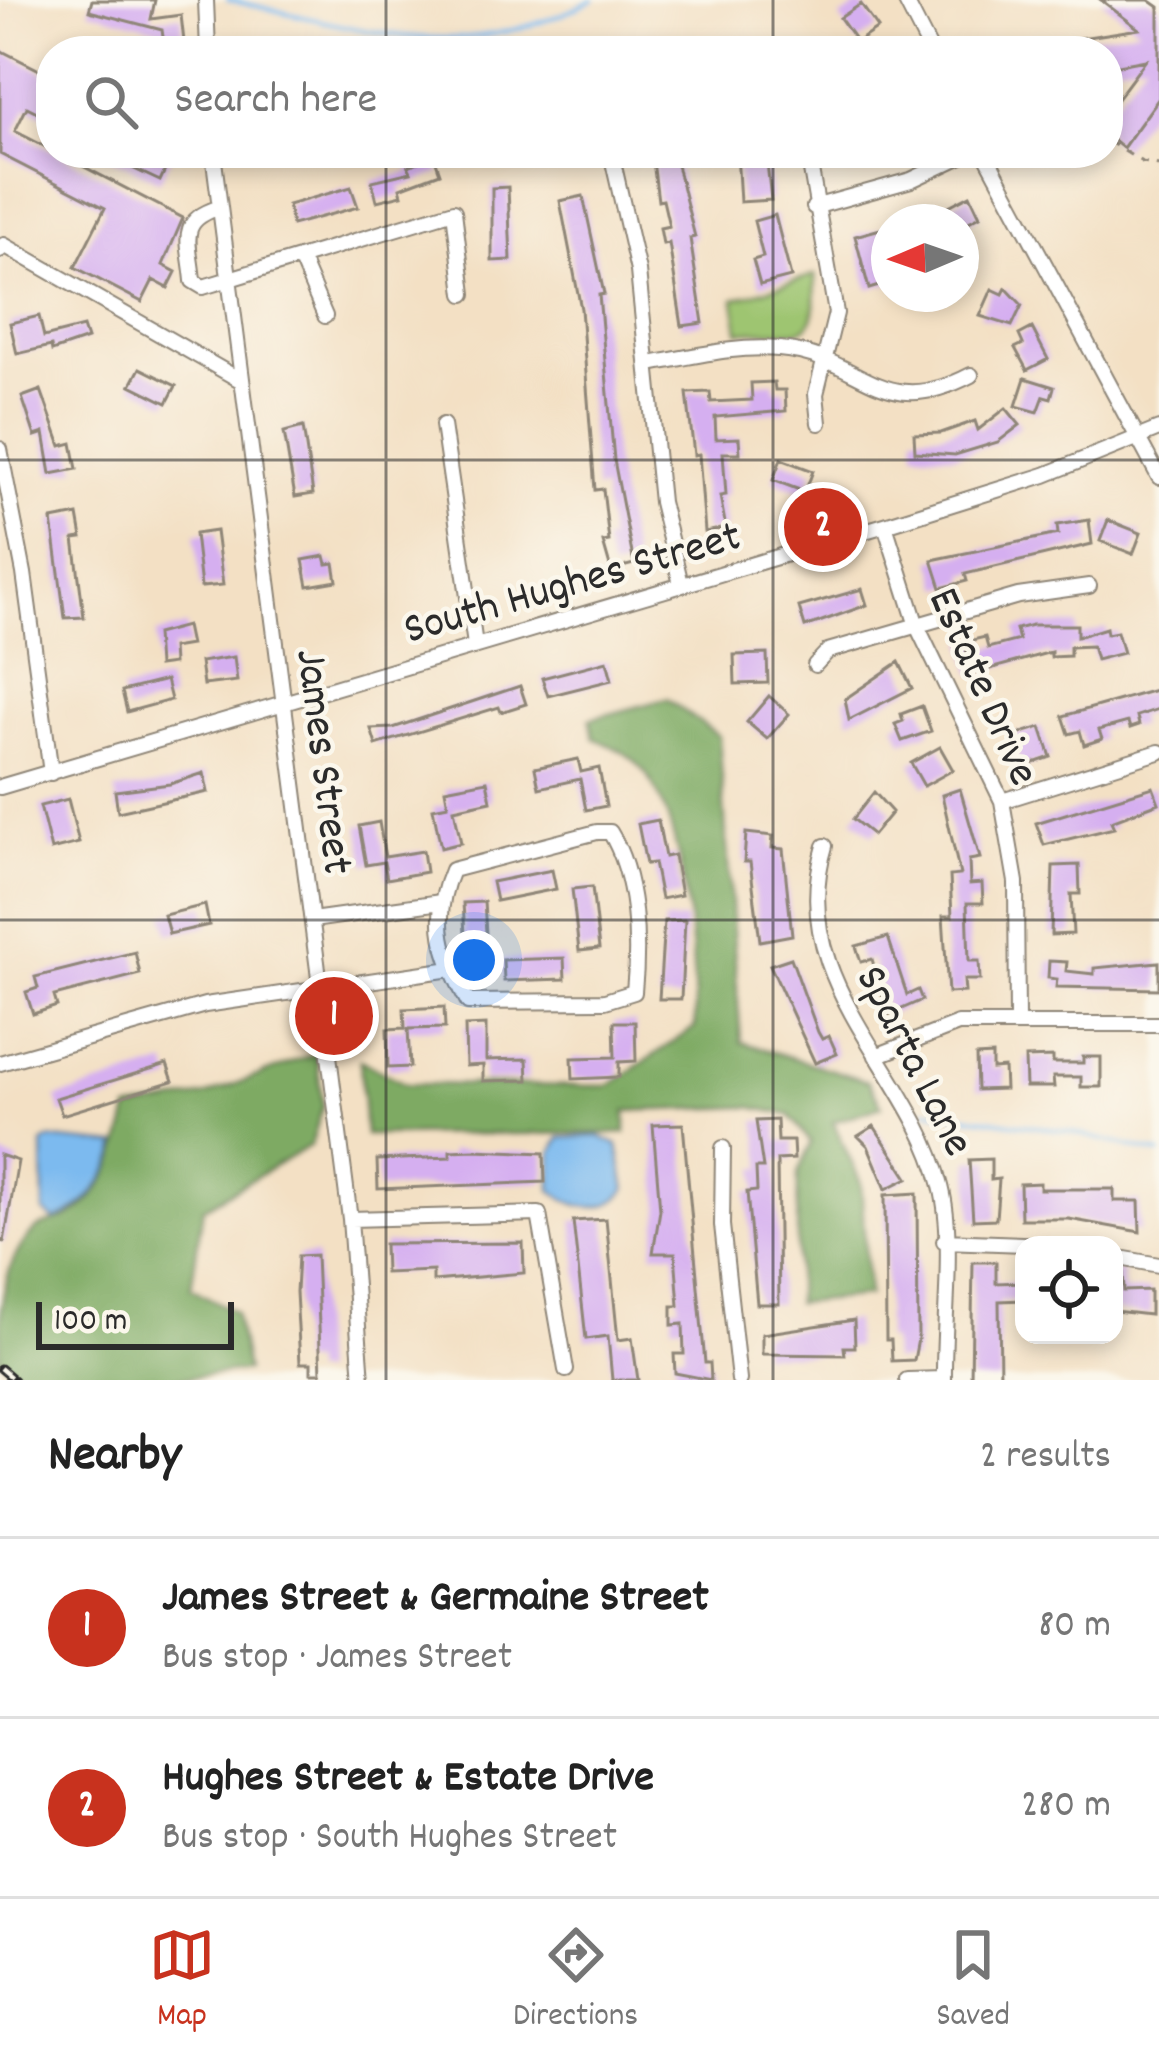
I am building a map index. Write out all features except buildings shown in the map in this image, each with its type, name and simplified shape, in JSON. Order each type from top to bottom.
[{"type":"street","points":[[206,0],[207,36]]},
{"type":"street","points":[[905,0],[923,36]]},
{"type":"street","name":"James Street","points":[[214,168],[350,1219],[362,1380]]},
{"type":"street","points":[[614,168],[638,271],[664,517],[681,584]]},
{"type":"street","points":[[810,168],[836,313],[816,394],[819,423]]},
{"type":"street","points":[[814,207],[935,168]]},
{"type":"street","points":[[994,168],[1159,477]]},
{"type":"street","points":[[218,208],[195,215],[189,224],[193,281],[203,286],[454,211],[464,294]]},
{"type":"street","points":[[2,248],[241,380]]},
{"type":"street","points":[[301,260],[325,316]]},
{"type":"street","points":[[649,364],[760,348],[826,360],[912,395],[942,390],[971,375]]},
{"type":"street","points":[[443,424],[475,646]]},
{"type":"street","name":"South Hughes Street","points":[[0,788],[885,525],[1159,429]]},
{"type":"street","points":[[0,449],[21,550],[51,773]]},
{"type":"street","name":"Estate Drive","points":[[885,525],[917,626],[1002,801],[1016,882],[1017,1021]]},
{"type":"street","points":[[814,665],[829,651],[1018,596],[1089,586]]},
{"type":"street","points":[[1002,801],[1159,752]]},
{"type":"street","points":[[610,832],[632,910],[634,992],[625,999],[468,1002],[451,969],[439,939],[440,902],[457,866],[610,832]]},
{"type":"street","name":"Sparta Lane","points":[[825,846],[816,877],[819,924],[836,980],[936,1169],[944,1241],[944,1380]]},
{"type":"street","points":[[312,920],[440,902]]},
{"type":"street","points":[[0,1063],[205,1005],[451,969]]},
{"type":"street","points":[[876,1056],[938,1028],[1017,1021],[1159,1024]]},
{"type":"street","points":[[724,1148],[720,1190],[739,1380]]},
{"type":"street","points":[[350,1219],[539,1214],[566,1370]]},
{"type":"street","points":[[944,1241],[1015,1244]]},
{"type":"street","points":[[1123,1258],[1159,1264]]},
{"type":"street","points":[[907,1380],[944,1380]]},
{"type":"path","points":[[1123,150],[1142,162],[1159,164]]},
{"type":"green space","points":[[815,275],[809,325],[801,330],[739,332],[734,299]]},
{"type":"green space","points":[[667,699],[719,736],[741,1042],[868,1081],[882,1106],[833,1122],[861,1183],[868,1296],[796,1303],[798,1173],[811,1143],[790,1115],[750,1107],[626,1111],[626,1133],[365,1135],[360,1060],[406,1084],[609,1086],[695,1027],[684,886],[665,812],[652,782],[634,760],[594,738],[590,719]]},
{"type":"green space","points":[[316,1053],[323,1106],[311,1145],[203,1208],[191,1288],[235,1312],[246,1371],[164,1380],[25,1380],[0,1358],[7,1278],[20,1248],[34,1231],[72,1215],[94,1195],[117,1154],[129,1110],[205,1096]]},
{"type":"water","points":[[599,1136],[618,1145],[626,1190],[609,1204],[589,1207],[570,1202],[552,1190],[552,1153],[560,1138]]},
{"type":"water","points":[[51,1139],[118,1145],[95,1191],[76,1209],[54,1220],[44,1212],[43,1143]]},
{"type":"waterway","points":[[228,0],[404,36]]},
{"type":"waterway","points":[[472,36],[544,21],[593,0]]},
{"type":"waterway","points":[[927,1110],[1071,1132],[1159,1154]]},
{"type":"railway","points":[[0,1368],[14,1380]]},
{"type":"place","name":"Hughes Street & Estate Drive","points":[[823,527]]},
{"type":"place","name":"James Street & Germaine Street","points":[[334,1016]]}]
